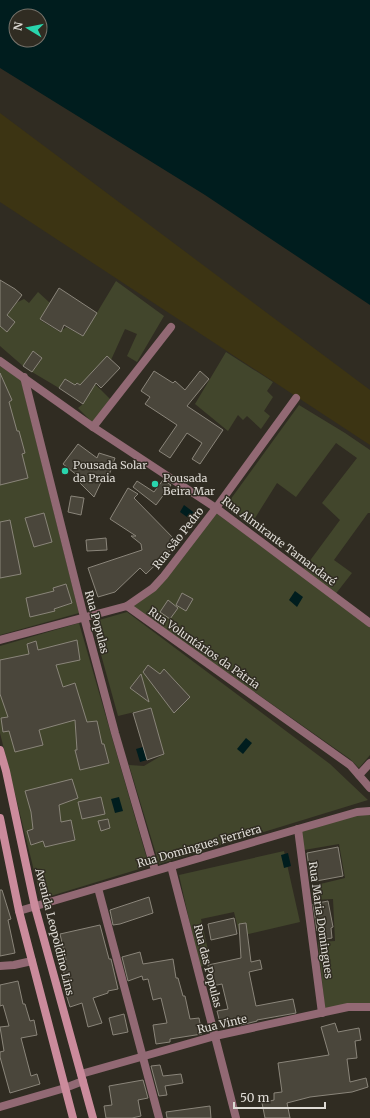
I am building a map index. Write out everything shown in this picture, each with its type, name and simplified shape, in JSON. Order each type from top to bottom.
[{"type":"main road","name":"Avenida Leopoldino Lins","points":[[0,750],[3,771],[35,907],[93,1118]]},
{"type":"main road","points":[[0,818],[19,911],[73,1118]]},
{"type":"street","points":[[93,427],[171,327]]},
{"type":"street","name":"Rua Almirante Tamandaré","points":[[0,361],[93,427],[216,508],[370,623]]},
{"type":"street","name":"Rua Populas","points":[[24,378],[84,617],[115,733],[155,870]]},
{"type":"street","name":"Rua São Pedro","points":[[127,606],[153,588],[216,508],[296,398]]},
{"type":"street","points":[[0,640],[127,606]]},
{"type":"street","name":"Rua Voluntários da Pátria","points":[[127,606],[350,766],[370,788]]},
{"type":"street","points":[[359,775],[370,763]]},
{"type":"street","name":"Rua Domingues Ferriera","points":[[19,911],[357,812],[370,811]]},
{"type":"street","name":"Rua Maria Domingues","points":[[298,829],[322,1013]]},
{"type":"street","name":"Rua das Populas","points":[[171,866],[236,1118]]},
{"type":"street","points":[[98,888],[159,1118]]},
{"type":"street","points":[[0,966],[32,961]]},
{"type":"street","name":"Rua Vinte","points":[[0,1107],[65,1088],[82,1078],[143,1057],[215,1036],[348,1007],[370,1006]]},
{"type":"green space","points":[[116,281],[164,316],[137,362],[127,356],[137,334],[125,329],[111,360],[88,377],[110,399],[93,423],[78,408],[83,404],[91,391],[77,383],[74,385],[65,379],[59,388],[32,372],[42,358],[33,351],[23,366],[0,346],[0,325],[16,303],[24,299],[29,303],[38,292],[50,303],[40,320],[60,332],[66,327],[83,336]]},
{"type":"green space","points":[[226,352],[273,382],[267,391],[273,397],[264,411],[270,416],[261,429],[247,416],[243,420],[238,415],[228,431],[195,404]]},
{"type":"green space","points":[[0,366],[21,380],[79,613],[0,635]]},
{"type":"green space","points":[[299,405],[370,450],[370,513],[368,513],[334,560],[352,573],[334,596],[303,570],[340,520],[322,503],[357,458],[336,443],[296,497],[277,483],[250,526],[225,507]]},
{"type":"green space","points":[[216,513],[370,626],[370,755],[359,768],[350,759],[132,606]]},
{"type":"green space","points":[[127,612],[330,764],[368,800],[159,864],[129,765],[144,766],[164,754],[151,708],[118,716],[92,622]]},
{"type":"green space","points":[[79,623],[149,866],[41,899],[0,733],[0,646]]},
{"type":"green space","points":[[370,814],[370,1004],[353,1004],[325,1010],[318,942],[335,941],[333,899],[314,900],[312,886],[345,878],[339,844],[304,850],[301,831],[355,816]]},
{"type":"green space","points":[[284,851],[300,922],[240,936],[234,912],[201,919],[210,959],[200,968],[179,875]]},
{"type":"sand","points":[[0,113],[370,390],[370,445],[0,202]]},
{"type":"water","points":[[0,0],[370,0],[370,305],[205,195],[0,68]]},
{"type":"water","points":[[184,505],[196,514],[191,520],[180,512]]},
{"type":"water","points":[[295,591],[303,597],[297,607],[289,600]]},
{"type":"water","points":[[246,738],[252,743],[243,754],[237,749]]},
{"type":"water","points":[[143,747],[147,760],[140,762],[136,749]]},
{"type":"water","points":[[119,797],[123,811],[115,813],[111,799]]},
{"type":"water","points":[[288,853],[291,866],[284,868],[281,855]]},
{"type":"building","points":[[0,280],[22,295],[7,315],[15,322],[7,332],[0,326]]},
{"type":"building","points":[[59,288],[97,313],[83,336],[64,325],[61,332],[40,319]]},
{"type":"building","points":[[33,351],[42,358],[32,372],[23,366]]},
{"type":"building","points":[[107,356],[120,368],[101,388],[96,383],[83,404],[59,388],[65,379],[75,385],[77,383],[80,385]]},
{"type":"building","points":[[154,371],[173,383],[175,381],[185,390],[200,371],[209,379],[187,406],[223,430],[200,464],[192,459],[202,443],[187,433],[170,458],[159,451],[177,425],[145,404],[150,397],[141,391]]},
{"type":"building","points":[[0,373],[12,400],[9,402],[25,453],[22,454],[28,478],[0,485]]},
{"type":"building","points":[[78,444],[97,458],[99,453],[115,458],[107,481],[102,480],[94,497],[80,483],[83,480],[63,464]]},
{"type":"building","points":[[163,480],[171,485],[156,505],[133,487],[137,481],[154,492]]},
{"type":"building","points":[[128,488],[138,494],[134,498],[178,543],[146,574],[140,568],[115,592],[98,597],[88,568],[142,550],[141,544],[131,536],[136,536],[110,519]]},
{"type":"building","points":[[71,496],[84,498],[81,515],[68,512]]},
{"type":"building","points":[[44,513],[52,542],[34,547],[25,518]]},
{"type":"building","points":[[10,520],[21,574],[0,578],[0,522]]},
{"type":"building","points":[[106,538],[107,550],[87,551],[86,540]]},
{"type":"building","points":[[66,584],[72,603],[54,609],[55,611],[30,617],[26,598],[54,591],[53,588]]},
{"type":"building","points":[[182,593],[193,599],[186,611],[176,605]]},
{"type":"building","points":[[168,600],[178,608],[170,619],[160,612]]},
{"type":"building","points":[[77,640],[80,660],[56,665],[63,687],[75,683],[87,722],[97,721],[102,744],[104,744],[109,763],[80,770],[75,750],[77,750],[75,720],[39,730],[43,745],[15,752],[9,731],[3,732],[1,718],[8,717],[0,694],[0,660],[29,654],[27,644],[36,641],[38,650]]},
{"type":"building","points":[[148,665],[160,674],[164,669],[190,697],[174,713],[143,672]]},
{"type":"building","points":[[141,674],[149,702],[130,688]]},
{"type":"building","points":[[151,708],[164,754],[147,760],[133,713]]},
{"type":"building","points":[[72,779],[78,798],[59,805],[61,822],[71,820],[75,840],[45,847],[43,841],[31,845],[27,831],[33,829],[31,812],[25,791]]},
{"type":"building","points":[[101,797],[105,814],[82,819],[78,802]]},
{"type":"building","points":[[108,819],[110,828],[101,831],[98,821]]},
{"type":"building","points":[[338,847],[343,876],[311,882],[307,853]]},
{"type":"building","points":[[0,890],[2,890],[11,919],[8,920],[15,953],[0,956]]},
{"type":"building","points":[[149,897],[153,913],[113,925],[110,910]]},
{"type":"building","points":[[328,901],[333,927],[331,928],[332,938],[321,940],[320,930],[317,931],[313,904]]},
{"type":"building","points":[[234,918],[237,934],[211,940],[208,924]]},
{"type":"building","points":[[246,923],[251,962],[260,960],[262,969],[249,972],[256,1006],[293,999],[296,1013],[257,1020],[241,1025],[240,1023],[221,1027],[217,1011],[228,1009],[222,984],[212,986],[208,965],[241,958],[239,924]]},
{"type":"building","points":[[100,925],[109,959],[111,959],[118,989],[108,991],[108,993],[93,998],[102,1023],[88,1027],[82,1003],[70,1007],[64,988],[66,987],[62,960],[66,960],[60,934]]},
{"type":"building","points":[[140,952],[143,964],[173,959],[176,978],[178,978],[183,996],[185,996],[190,1019],[199,1018],[202,1034],[170,1039],[170,1042],[156,1044],[153,1025],[167,1023],[161,998],[153,1000],[148,979],[143,980],[142,976],[128,981],[122,957]]},
{"type":"building","points":[[18,981],[23,1004],[25,1004],[30,1021],[34,1020],[37,1035],[21,1038],[31,1076],[37,1074],[40,1084],[10,1093],[0,1057],[0,1052],[4,1051],[0,1027],[9,1026],[3,1005],[0,1006],[0,985]]},
{"type":"building","points":[[124,1014],[128,1032],[113,1035],[109,1018]]},
{"type":"building","points":[[335,1023],[338,1032],[359,1028],[361,1040],[355,1041],[357,1058],[347,1059],[350,1082],[366,1078],[368,1087],[352,1092],[310,1097],[287,1103],[290,1118],[265,1118],[262,1103],[274,1100],[274,1093],[282,1092],[278,1063],[329,1055],[321,1027]]},
{"type":"building","points":[[160,1065],[163,1076],[181,1074],[183,1083],[165,1086],[167,1095],[159,1096],[151,1066]]},
{"type":"building","points":[[143,1080],[148,1098],[138,1100],[141,1116],[132,1118],[106,1118],[104,1106],[112,1105],[109,1086]]},
{"type":"building","points":[[210,1106],[211,1118],[167,1118],[166,1112]]},
{"type":"place","name":"Pousada Solar da Praia","points":[[65,471]]},
{"type":"place","name":"Pousada Beira Mar","points":[[155,484]]}]
